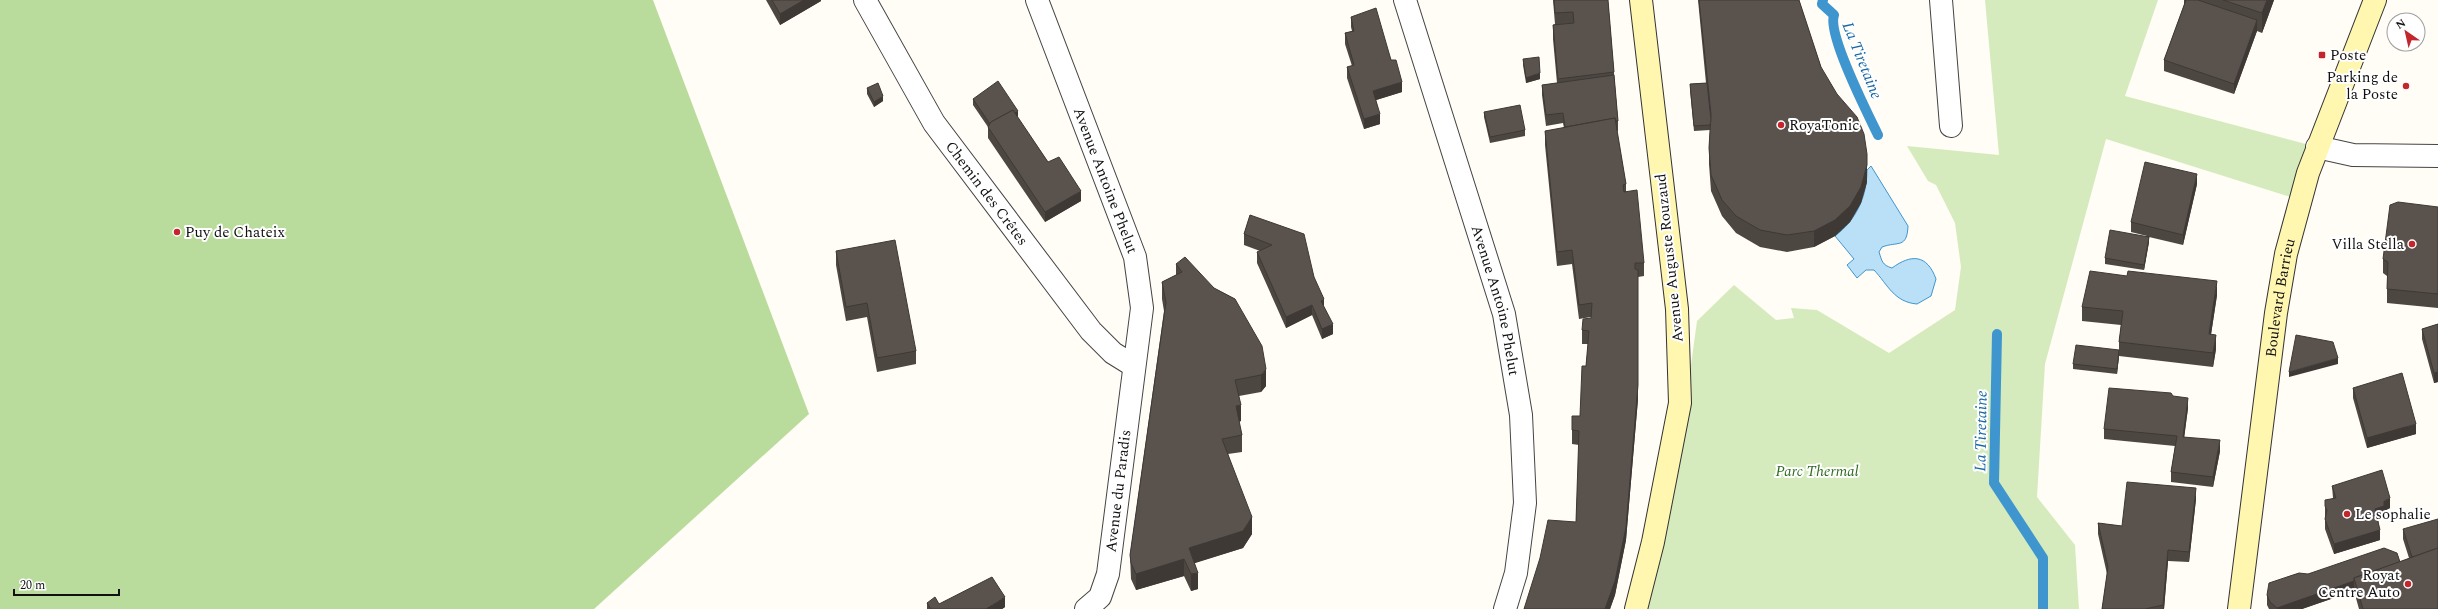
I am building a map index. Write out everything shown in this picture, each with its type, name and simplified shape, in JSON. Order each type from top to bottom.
[{"type":"main road","name":"Avenue Auguste Rouzaud","points":[[1636,609],[1653,542],[1680,403],[1677,309],[1641,0]]},
{"type":"main road","name":"Boulevard Barrieu","points":[[2240,609],[2277,305],[2286,254],[2317,147],[2374,0]]},
{"type":"street","name":"Chemin des Crêtes","points":[[865,0],[934,123],[1092,331],[1113,353],[1134,366]]},
{"type":"street","name":"Avenue Antoine Phelut","points":[[1037,0],[1135,257],[1142,308],[1134,366]]},
{"type":"street","name":"Avenue Antoine Phelut","points":[[1405,0],[1504,314],[1521,415],[1526,503],[1516,573],[1505,609]]},
{"type":"street","points":[[1941,0],[1951,126]]},
{"type":"street","points":[[2317,147],[2353,155],[2438,156]]},
{"type":"street","name":"Avenue du Paradis","points":[[1086,609],[1100,597],[1108,574],[1134,366]]},
{"type":"green space","points":[[0,0],[653,0],[809,414],[594,609],[0,609]]},
{"type":"green space","name":"Parc Thermal","points":[[1985,0],[2158,0],[2125,96],[2317,147],[2300,200],[2106,139],[2045,364],[2037,497],[2075,545],[2079,609],[1645,609],[1672,505],[1697,321],[1734,285],[1776,320],[1794,318],[1791,308],[1817,310],[1889,353],[1955,310],[1961,267],[1955,223],[1936,185],[1928,181],[1907,146],[1999,155]]},
{"type":"water","points":[[1871,166],[1908,226],[1904,241],[1882,247],[1879,252],[1883,262],[1886,266],[1892,268],[1906,260],[1918,259],[1928,265],[1936,279],[1931,296],[1917,304],[1909,303],[1897,296],[1874,270],[1866,270],[1857,278],[1847,265],[1854,259],[1835,236],[1849,223],[1859,207],[1865,189],[1867,170]]},
{"type":"building","points":[[772,0],[804,0],[780,14]]},
{"type":"building","points":[[1554,0],[1608,0],[1614,72],[1558,79],[1553,25],[1574,23],[1573,12],[1555,13]]},
{"type":"building","name":"RoyaTonic","points":[[1699,0],[1799,0],[1821,67],[1837,94],[1857,117],[1864,134],[1867,165],[1861,187],[1850,206],[1835,220],[1814,231],[1787,235],[1760,230],[1736,216],[1722,200],[1711,175],[1709,148],[1711,114]]},
{"type":"building","points":[[2186,0],[2198,0],[2257,20],[2234,84],[2164,60]]},
{"type":"building","points":[[2223,0],[2267,0],[2262,13]]},
{"type":"building","points":[[1376,8],[1391,60],[1396,60],[1402,82],[1373,91],[1380,114],[1364,119],[1347,67],[1354,65],[1345,33],[1354,31],[1351,17]]},
{"type":"building","points":[[1539,57],[1540,73],[1526,78],[1523,59]]},
{"type":"building","points":[[1614,75],[1618,121],[1616,121],[1615,118],[1565,127],[1563,113],[1546,115],[1542,85]]},
{"type":"building","points":[[998,81],[1018,111],[1015,113],[1013,110],[990,124],[973,99]]},
{"type":"building","points":[[878,83],[883,96],[874,102],[867,88]]},
{"type":"building","points":[[1707,83],[1711,120],[1710,125],[1694,126],[1690,84]]},
{"type":"building","points":[[1520,105],[1525,130],[1490,137],[1484,112]]},
{"type":"building","points":[[1013,110],[1048,162],[1059,157],[1081,191],[1045,212],[988,127],[991,122]]},
{"type":"building","points":[[1615,118],[1626,184],[1623,185],[1624,192],[1637,190],[1644,263],[1635,263],[1635,269],[1638,270],[1638,385],[1626,527],[1615,581],[1605,609],[1524,609],[1540,558],[1548,520],[1576,522],[1579,431],[1572,430],[1572,416],[1580,416],[1582,366],[1586,366],[1589,331],[1582,330],[1583,319],[1591,318],[1592,303],[1579,305],[1572,250],[1557,252],[1545,131]]},
{"type":"building","points":[[2145,162],[2197,174],[2183,235],[2131,222]]},
{"type":"building","name":"Villa Stella","points":[[2398,202],[2438,207],[2438,294],[2387,289],[2388,262],[2383,259],[2390,205]]},
{"type":"building","points":[[1250,215],[1304,234],[1314,277],[1324,299],[1321,301],[1333,324],[1322,329],[1312,305],[1286,317],[1257,252],[1272,245],[1244,234]]},
{"type":"building","points":[[2110,230],[2149,237],[2144,265],[2105,258]]},
{"type":"building","points":[[895,240],[916,351],[877,358],[867,303],[846,307],[836,251]]},
{"type":"building","points":[[1185,257],[1214,288],[1235,299],[1262,346],[1266,369],[1261,375],[1235,380],[1241,405],[1236,406],[1242,435],[1222,439],[1252,517],[1243,531],[1189,548],[1198,573],[1191,574],[1184,559],[1136,574],[1131,563],[1130,555],[1166,302],[1162,282],[1182,272],[1176,264]]},
{"type":"building","points":[[2090,271],[2127,276],[2128,271],[2217,281],[2209,334],[2216,335],[2213,353],[2119,342],[2123,311],[2082,307]]},
{"type":"building","points":[[2438,324],[2438,372],[2434,373],[2422,329]]},
{"type":"building","points":[[2296,335],[2333,342],[2338,358],[2289,372]]},
{"type":"building","points":[[2076,345],[2119,350],[2117,369],[2073,364]]},
{"type":"building","points":[[2402,373],[2416,424],[2367,438],[2353,388]]},
{"type":"building","points":[[2109,388],[2171,393],[2173,396],[2188,398],[2183,437],[2220,440],[2213,477],[2171,472],[2177,436],[2104,429]]},
{"type":"building","points":[[2382,470],[2390,498],[2384,501],[2384,506],[2375,509],[2380,530],[2334,544],[2325,519],[2327,510],[2325,500],[2336,498],[2332,486]]},
{"type":"building","points":[[2127,482],[2196,488],[2189,552],[2168,550],[2163,605],[2145,609],[2102,609],[2108,567],[2098,523],[2122,526]]},
{"type":"building","points":[[2438,519],[2438,548],[2412,557],[2403,529]]},
{"type":"building","points":[[2384,548],[2397,553],[2400,562],[2354,578],[2354,581],[2277,608],[2270,602],[2267,595],[2269,583],[2299,573],[2308,574]]},
{"type":"building","name":"Royat Centre Auto","points":[[2438,548],[2438,609],[2363,609],[2354,578]]},
{"type":"building","points":[[992,577],[1005,597],[986,609],[931,609],[927,603],[935,597],[939,604]]},
{"type":"waterway","name":"La Tiretaine","points":[[1823,0],[1822,4],[1834,15],[1833,25],[1842,56],[1878,135]]},
{"type":"waterway","name":"La Tiretaine","points":[[1997,334],[1994,483],[2043,558],[2043,609]]},
{"type":"place","name":"Poste","points":[[2322,55]]},
{"type":"place","name":"Parking de la Poste","points":[[2406,86]]},
{"type":"place","name":"RoyaTonic","points":[[1781,125]]},
{"type":"place","name":"Puy de Chateix","points":[[177,232]]},
{"type":"place","name":"Villa Stella","points":[[2412,244]]},
{"type":"place","name":"Le sophalie","points":[[2347,514]]},
{"type":"place","name":"Royat Centre Auto","points":[[2408,584]]}]
